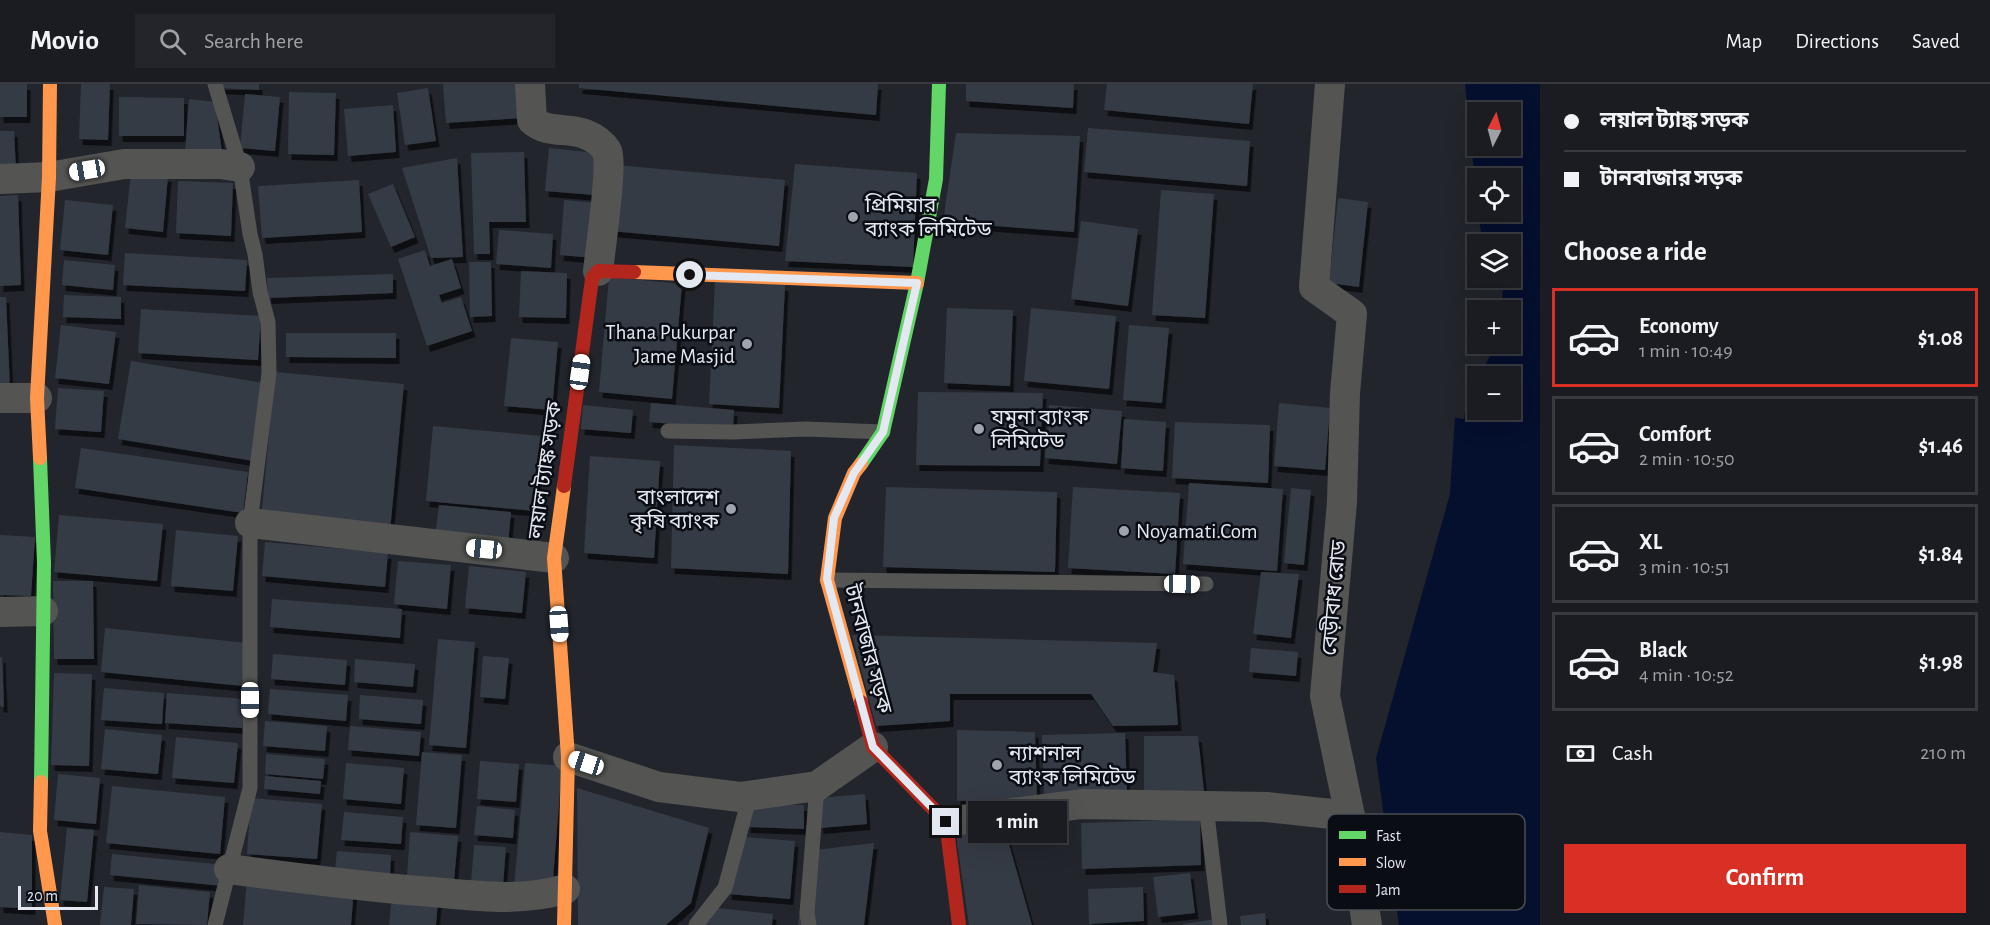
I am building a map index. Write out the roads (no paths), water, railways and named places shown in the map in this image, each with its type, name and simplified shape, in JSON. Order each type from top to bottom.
[{"type":"street","points":[[50,84],[50,177],[37,398],[44,563],[40,831],[54,925]]},
{"type":"street","points":[[530,84],[532,120],[540,128],[578,132],[594,138],[608,152],[609,174],[598,271],[917,283]]},
{"type":"street","name":"টানবাজার সড়ক","points":[[939,84],[936,179],[917,283],[883,432],[854,473],[834,518],[827,579],[873,747],[946,822]]},
{"type":"street","name":"বেড়ীবাধ রোড","points":[[1330,84],[1314,287],[1352,314],[1345,393],[1342,502],[1325,696],[1350,814]]},
{"type":"street","points":[[0,179],[50,177],[124,164],[221,164],[240,167]]},
{"type":"street","name":"লয়াল ট্যাঙ্ক সড়ক","points":[[564,925],[568,757],[554,558],[592,279],[598,271]]},
{"type":"street","points":[[0,398],[37,398]]},
{"type":"street","points":[[250,523],[554,558]]},
{"type":"street","points":[[0,612],[43,611]]},
{"type":"street","points":[[568,757],[659,787],[740,797],[816,786],[873,747]]},
{"type":"street","points":[[959,925],[946,822],[1082,804],[1267,807],[1332,814]]},
{"type":"street","points":[[228,868],[344,885],[497,897],[565,889]]},
{"type":"street","name":"বেড়ীবাধ রোড","points":[[1365,910],[1367,925]]},
{"type":"lane","points":[[215,84],[240,167],[267,322],[269,373],[250,523],[250,788],[215,925]]},
{"type":"lane","points":[[668,431],[732,432],[806,429],[883,432]]},
{"type":"lane","points":[[827,579],[1206,584]]},
{"type":"lane","points":[[809,925],[807,913],[816,786]]},
{"type":"lane","points":[[696,925],[725,888],[750,795]]},
{"type":"lane","points":[[1206,806],[1220,925]]},
{"type":"water","points":[[1465,84],[1540,84],[1540,925],[1399,925],[1397,910],[1525,910],[1525,814],[1384,814],[1376,758],[1450,494],[1455,417],[1467,396],[1467,420],[1521,420],[1521,366],[1485,366],[1491,354],[1521,354],[1521,300],[1488,300],[1487,288],[1521,288],[1521,234],[1481,234],[1480,222],[1521,222],[1521,168],[1474,168],[1472,156],[1521,156],[1521,102],[1467,104]]},
{"type":"place","name":"প্রিমিয়ার ব্যাংক লিমিটেড","points":[[853,217]]},
{"type":"place","name":"Thana Pukurpar Jame Masjid","points":[[747,344]]},
{"type":"place","name":"যমুনা ব্যাংক লিমিটেড","points":[[979,429]]},
{"type":"place","name":"বাংলাদেশ কৃষি ব্যাংক","points":[[731,509]]},
{"type":"place","name":"Noyamati.Com","points":[[1124,531]]},
{"type":"place","name":"ন্যাশনাল ব্যাংক লিমিটেড","points":[[997,765]]}]
